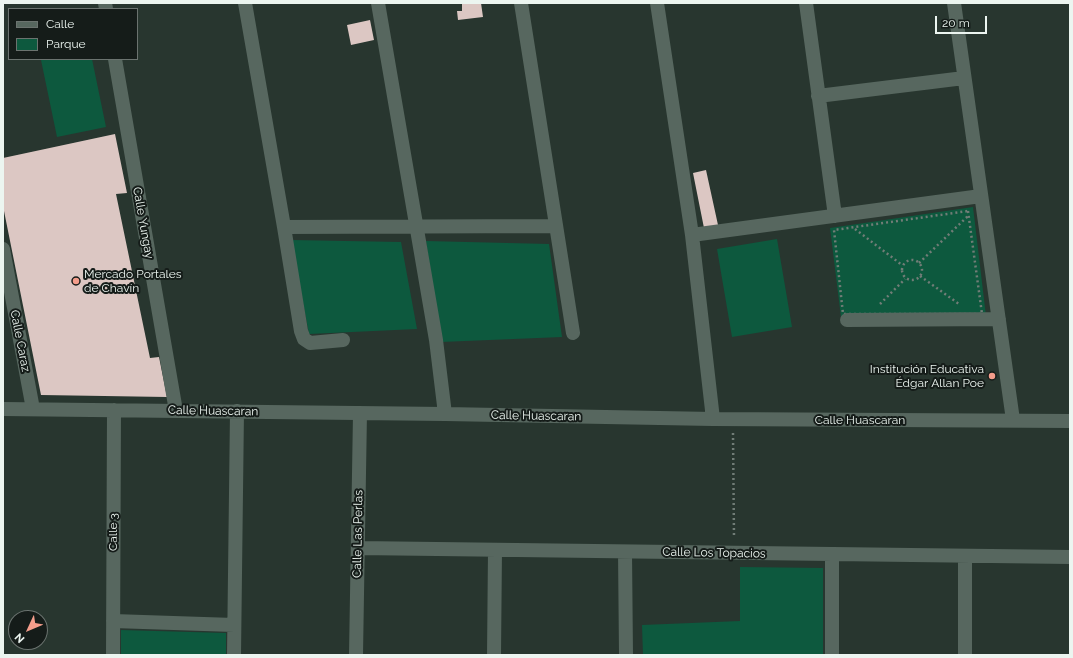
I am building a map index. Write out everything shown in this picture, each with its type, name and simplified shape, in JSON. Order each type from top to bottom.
[{"type":"street","points":[[245,3],[301,331],[304,339],[310,343],[343,340]]},
{"type":"street","points":[[378,3],[436,340],[445,414]]},
{"type":"street","points":[[521,3],[573,334]]},
{"type":"street","points":[[657,3],[692,235],[713,419]]},
{"type":"street","points":[[806,3],[834,216]]},
{"type":"street","points":[[954,3],[1013,420]]},
{"type":"street","name":"Calle Yungay","points":[[115,60],[176,411]]},
{"type":"street","points":[[818,96],[964,78]]},
{"type":"street","points":[[692,235],[981,196]]},
{"type":"street","points":[[284,227],[555,226]]},
{"type":"street","name":"Calle Caraz","points":[[3,249],[33,409]]},
{"type":"street","points":[[847,320],[999,319]]},
{"type":"street","name":"Calle Huascaran","points":[[3,409],[236,411],[713,419],[1070,421]]},
{"type":"street","name":"Calle 3","points":[[112,655],[114,410]]},
{"type":"street","points":[[234,655],[236,411]]},
{"type":"street","name":"Calle Las Perlas","points":[[356,655],[360,413]]},
{"type":"street","name":"Calle Los Topacios","points":[[358,548],[1070,557]]},
{"type":"street","points":[[494,655],[496,550]]},
{"type":"street","points":[[626,552],[626,655]]},
{"type":"street","points":[[832,554],[832,655]]},
{"type":"street","points":[[965,556],[966,655]]},
{"type":"street","points":[[113,621],[234,625]]},
{"type":"path","points":[[968,211],[982,314],[843,314],[834,230],[853,227],[968,211]]},
{"type":"path","points":[[919,263],[968,216]]},
{"type":"path","points":[[853,227],[902,265]]},
{"type":"path","points":[[915,260],[922,267],[920,276],[913,280],[905,279],[902,275],[902,265],[906,261],[915,260]]},
{"type":"path","points":[[920,276],[961,306]]},
{"type":"path","points":[[870,314],[905,279]]},
{"type":"path","points":[[967,310],[972,314]]},
{"type":"path","points":[[733,419],[734,553]]},
{"type":"green space","points":[[41,60],[92,60],[106,127],[57,137]]},
{"type":"green space","points":[[973,207],[986,316],[841,317],[830,228]]},
{"type":"green space","points":[[777,239],[792,327],[732,337],[717,249]]},
{"type":"green space","points":[[291,240],[401,242],[417,329],[309,334]]},
{"type":"green space","points":[[426,241],[549,244],[562,337],[441,342]]},
{"type":"green space","points":[[740,567],[823,568],[823,655],[643,655],[642,625],[740,621]]},
{"type":"green space","points":[[121,630],[226,633],[226,655],[121,655]]},
{"type":"building","points":[[462,3],[481,3],[483,17],[458,20],[457,11],[462,11]]},
{"type":"building","points":[[370,20],[374,40],[351,45],[347,25]]},
{"type":"building","name":"Mercado Portales de Chavín","points":[[115,134],[127,193],[116,194],[150,358],[159,357],[167,397],[41,395],[3,206],[3,158]]},
{"type":"building","points":[[706,170],[718,225],[704,228],[693,173]]},
{"type":"place","name":"Mercado Portales de Chavín","points":[[76,281]]},
{"type":"place","name":"Institución Educativa Édgar Allan Poe","points":[[992,376]]}]
